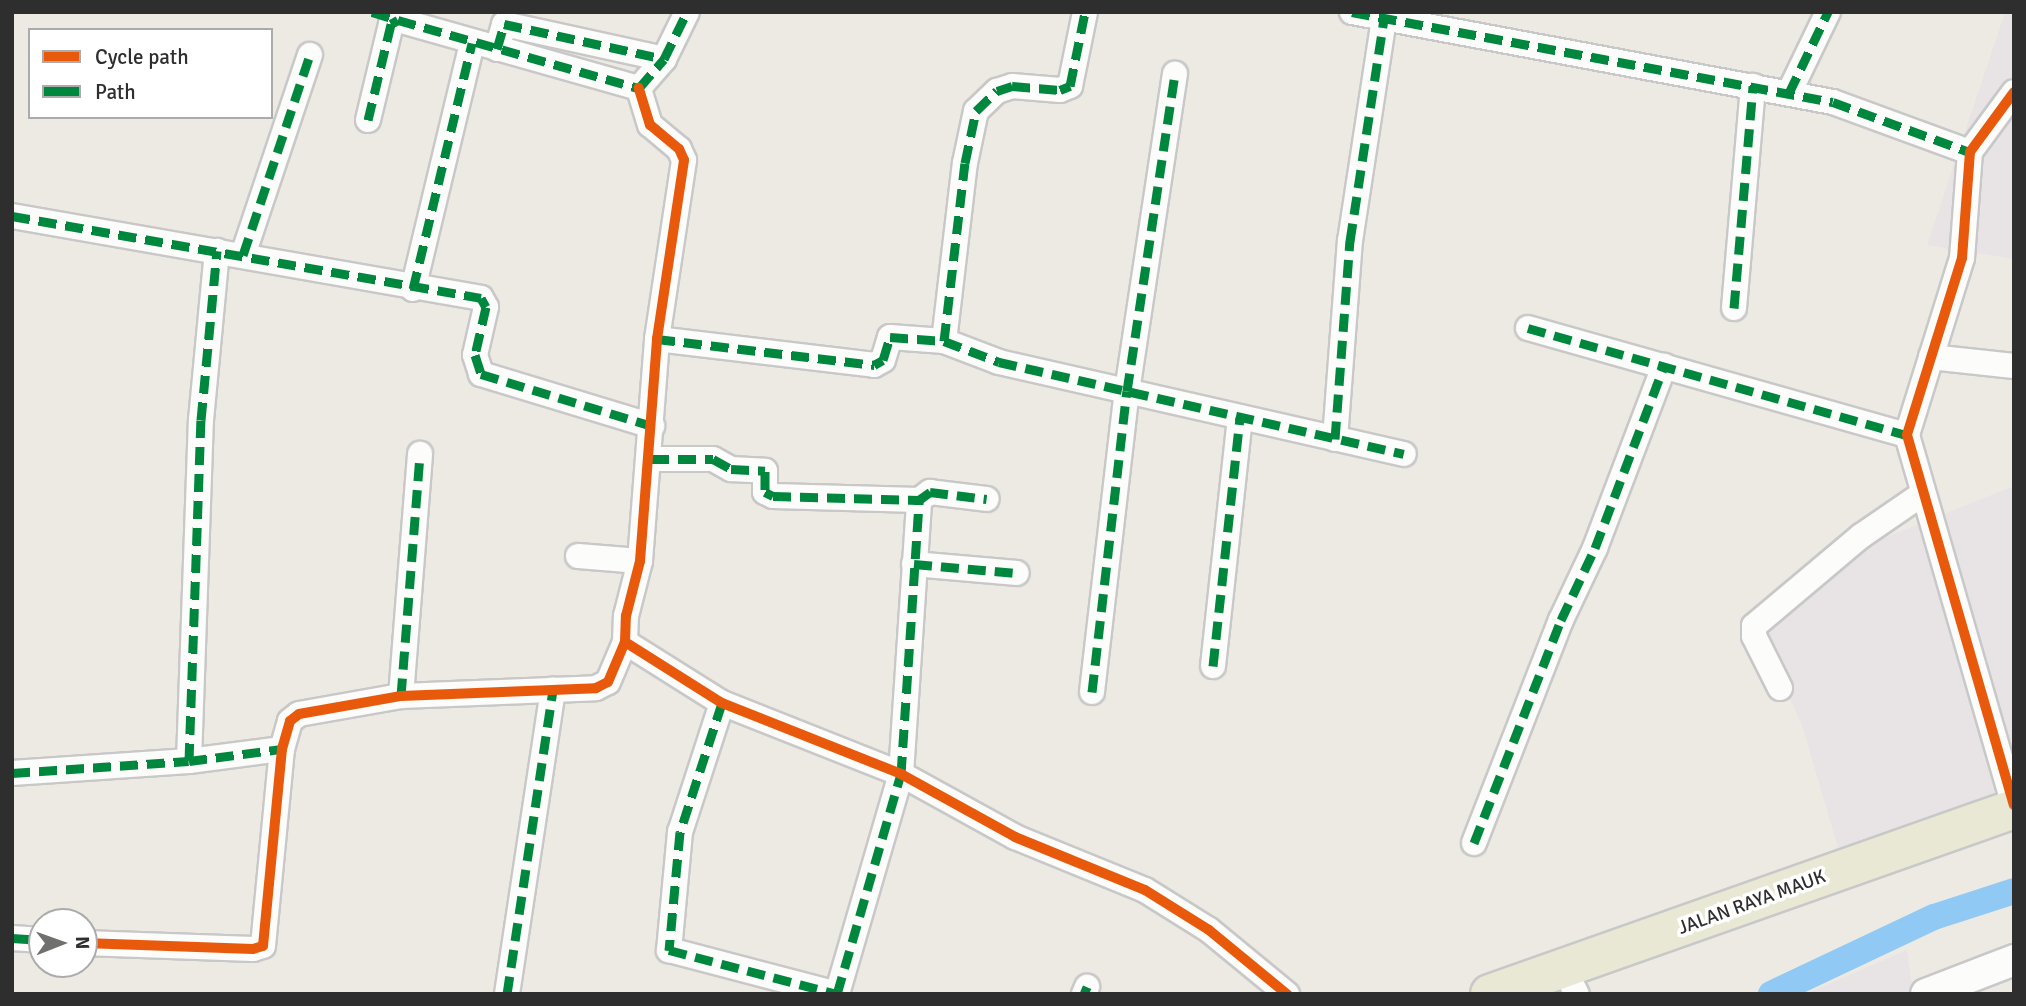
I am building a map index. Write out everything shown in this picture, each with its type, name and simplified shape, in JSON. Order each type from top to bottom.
[{"type":"main road","name":"JALAN RAYA MAUK","points":[[1490,994],[1571,984],[2014,807]]},
{"type":"street","points":[[372,12],[472,43],[639,88]]},
{"type":"street","points":[[639,88],[664,59],[687,12]]},
{"type":"street","points":[[944,341],[965,163],[976,111],[996,91],[1012,86],[1060,90],[1070,86],[1085,12]]},
{"type":"street","points":[[1352,12],[1833,102],[1970,152]]},
{"type":"street","points":[[1789,93],[1828,12]]},
{"type":"street","points":[[1335,439],[1350,242],[1384,18]]},
{"type":"street","points":[[368,120],[391,24],[398,20]]},
{"type":"street","points":[[497,49],[504,24],[664,59]]},
{"type":"street","points":[[413,289],[472,43]]},
{"type":"street","points":[[243,254],[310,55]]},
{"type":"street","points":[[1092,692],[1127,391],[1175,74]]},
{"type":"street","points":[[1734,308],[1753,86]]},
{"type":"street","points":[[98,943],[253,949],[263,946],[282,749],[290,721],[299,714],[401,696],[603,685],[625,642],[626,616],[640,561],[651,459],[657,338],[684,160],[680,149],[650,125],[639,88]]},
{"type":"street","points":[[2014,92],[1970,152],[1962,258],[1907,435],[2014,807]]},
{"type":"street","points":[[12,216],[243,254],[486,301],[475,355],[481,374],[652,426]]},
{"type":"street","points":[[190,761],[201,421],[217,251]]},
{"type":"street","points":[[1528,328],[1907,435]]},
{"type":"street","points":[[657,338],[874,365],[883,360],[890,337],[944,341],[999,362],[1405,454]]},
{"type":"street","points":[[1931,357],[2014,366]]},
{"type":"street","points":[[1474,843],[1561,620],[1595,548],[1664,366]]},
{"type":"street","points":[[1213,666],[1240,417]]},
{"type":"street","points":[[401,696],[420,454]]},
{"type":"street","points":[[651,459],[713,459],[732,469],[765,471],[765,492],[773,496],[919,500],[930,492],[987,499]]},
{"type":"street","points":[[1780,688],[1754,636],[1754,626],[1861,536],[1922,494]]},
{"type":"street","points":[[722,703],[680,832],[669,950],[837,994],[901,774],[919,500]]},
{"type":"street","points":[[578,556],[640,561]]},
{"type":"street","points":[[915,564],[1017,573]]},
{"type":"street","points":[[625,642],[722,703],[901,774],[1014,837],[1145,890],[1209,930],[1287,994]]},
{"type":"street","points":[[508,994],[553,689]]},
{"type":"street","points":[[12,773],[190,761],[282,749]]},
{"type":"street","points":[[1926,994],[2014,960]]},
{"type":"shaded area","points":[[2005,12],[2014,12],[2014,259],[1927,245]]},
{"type":"shaded area","points":[[2014,486],[2014,801],[1839,851],[1802,725],[1754,623],[1879,540]]},
{"type":"shaded area","points":[[1907,950],[1913,994],[1805,994]]},
{"type":"waterway","points":[[1771,994],[1934,917],[2014,891]]},
{"type":"marked path","points":[[372,12],[398,20]]},
{"type":"marked path","points":[[639,88],[664,59],[687,12]]},
{"type":"marked path","points":[[657,339],[874,365],[883,360],[890,337],[944,341],[965,163],[976,111],[997,91],[1012,86],[1060,90],[1070,86],[1085,12]]},
{"type":"marked path","points":[[1352,12],[1833,102],[1970,152]]},
{"type":"marked path","points":[[1789,93],[1828,12]]},
{"type":"marked path","points":[[1335,439],[1350,241],[1384,18]]},
{"type":"marked path","points":[[368,120],[391,24],[398,20],[639,88]]},
{"type":"marked path","points":[[497,49],[504,24],[664,59]]},
{"type":"marked path","points":[[413,289],[472,43]]},
{"type":"marked path","points":[[243,255],[310,55]]},
{"type":"marked path","points":[[1092,692],[1127,391],[1175,74]]},
{"type":"marked path","points":[[1734,308],[1753,86]]},
{"type":"marked path","points":[[12,216],[481,298],[486,307],[475,355],[481,374],[652,426]]},
{"type":"marked path","points":[[189,761],[201,420],[217,251]]},
{"type":"marked path","points":[[1528,328],[1907,435]]},
{"type":"marked path","points":[[944,341],[999,362],[1404,454]]},
{"type":"marked path","points":[[1474,843],[1561,620],[1595,548],[1664,366]]},
{"type":"marked path","points":[[1213,666],[1240,417]]},
{"type":"marked path","points":[[401,696],[420,454]]},
{"type":"marked path","points":[[651,459],[713,459],[731,469],[765,471],[765,492],[773,496],[919,500]]},
{"type":"marked path","points":[[837,994],[901,774],[919,500],[930,492],[987,499]]},
{"type":"marked path","points":[[914,564],[1017,573]]},
{"type":"marked path","points":[[507,994],[553,689]]},
{"type":"marked path","points":[[722,703],[680,832],[669,950],[837,994]]},
{"type":"marked path","points":[[12,773],[189,761],[282,749]]},
{"type":"marked path","points":[[12,938],[28,939]]},
{"type":"marked path","points":[[1084,994],[1087,987]]},
{"type":"cycle path","points":[[98,943],[253,949],[263,946],[282,749],[290,721],[299,714],[401,696],[596,688],[608,682],[625,642],[626,616],[640,561],[657,339],[684,160],[679,149],[650,125],[639,88]]},
{"type":"cycle path","points":[[2014,92],[1970,152],[1962,258],[1907,435],[2014,805]]},
{"type":"cycle path","points":[[625,642],[722,703],[901,774],[1015,837],[1145,890],[1209,930],[1287,994]]}]
